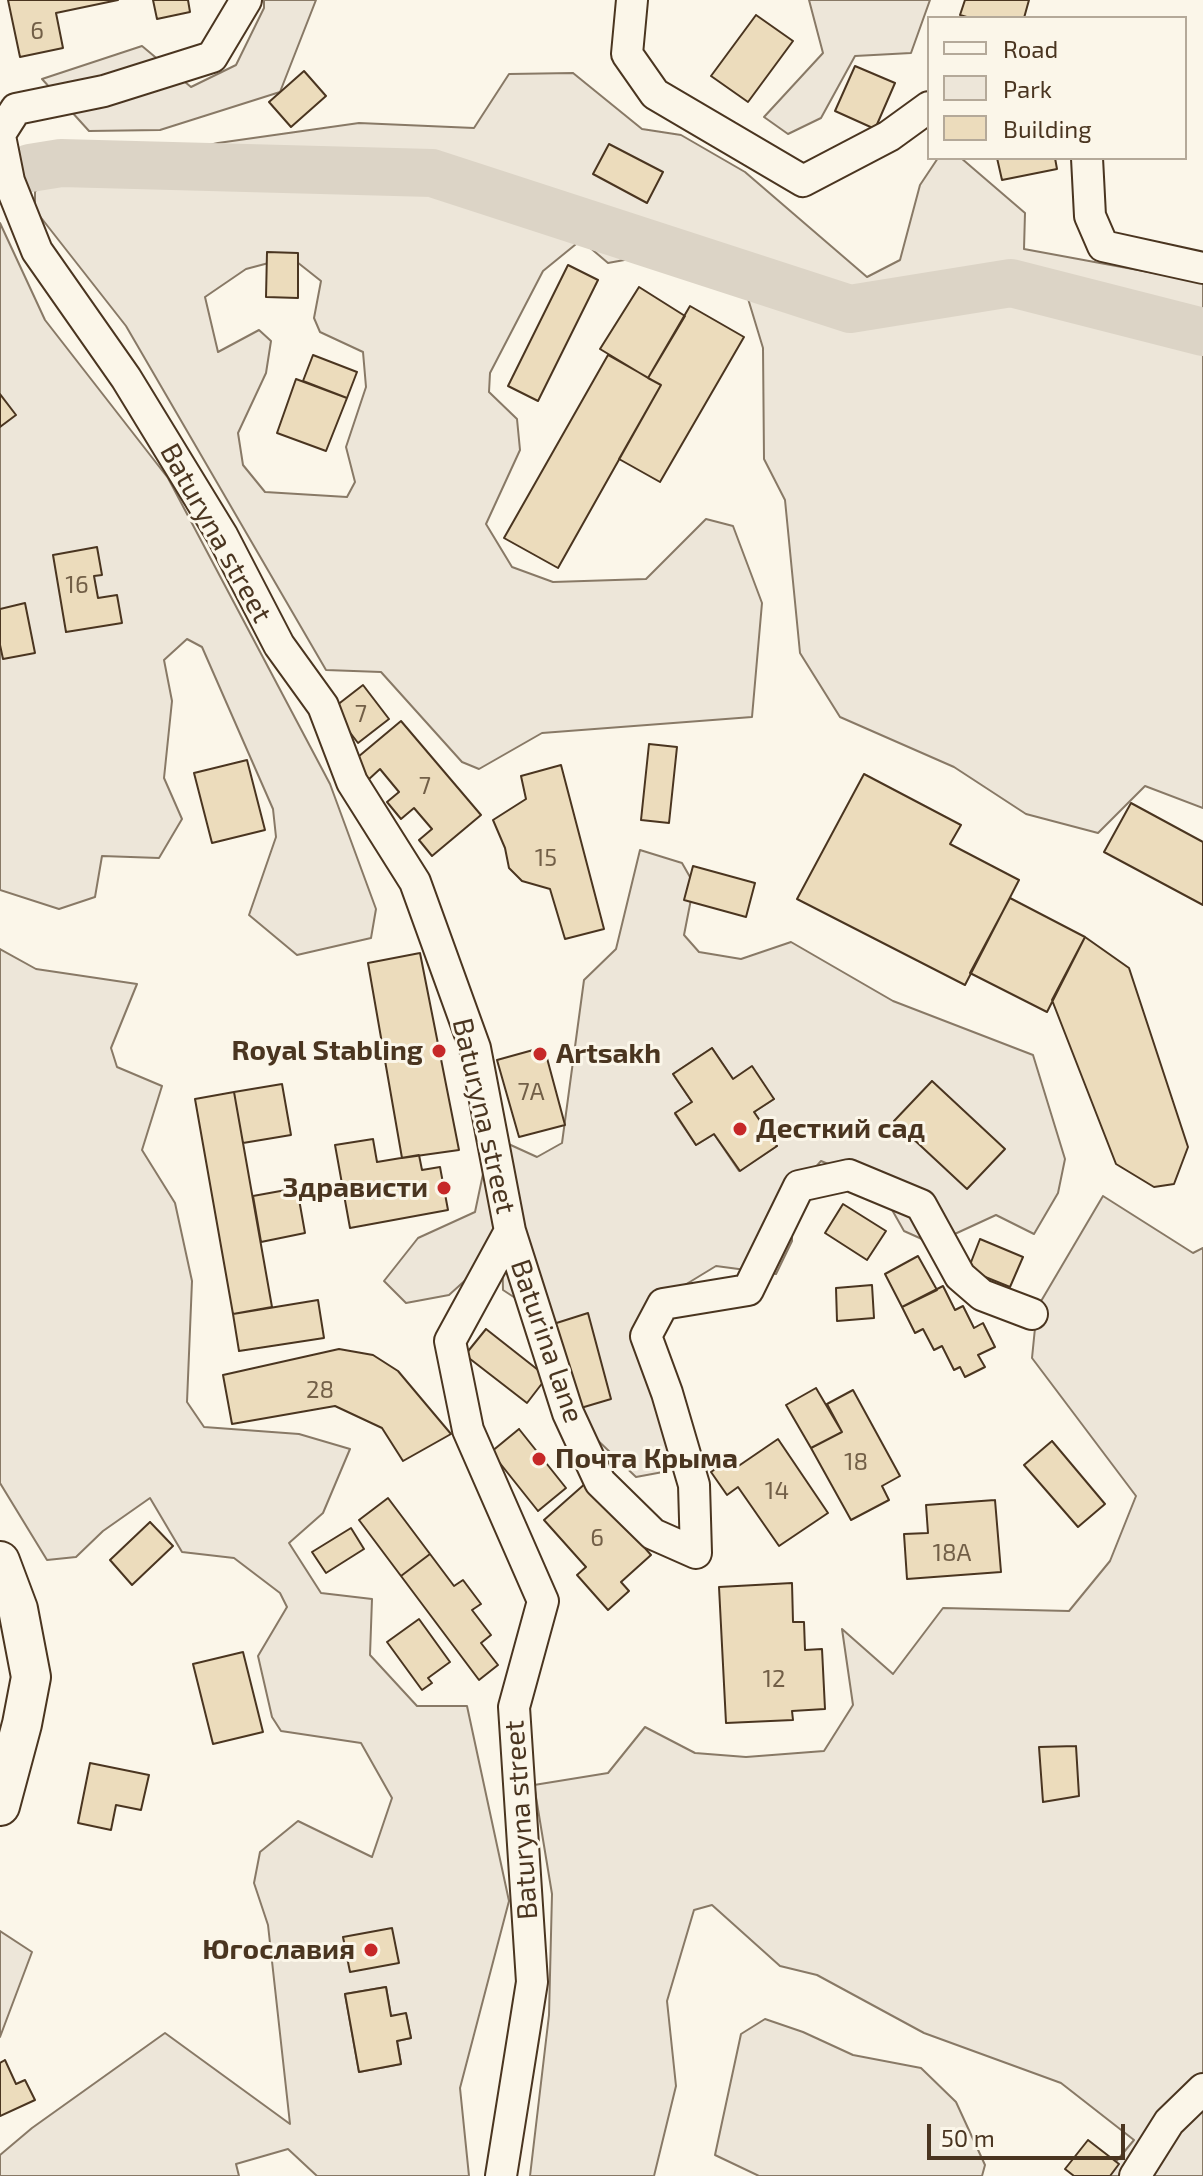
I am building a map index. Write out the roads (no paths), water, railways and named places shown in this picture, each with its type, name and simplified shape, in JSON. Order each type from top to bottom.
[{"type":"main road","points":[[0,1561],[5,1608],[31,1677],[0,1806]]},
{"type":"street","name":"Baturyna street","points":[[246,0],[212,57],[104,91],[16,109],[0,135],[9,181],[37,251],[126,378],[222,535],[279,645],[323,706],[352,782],[415,882],[475,1048],[510,1231],[450,1341],[468,1430],[543,1601],[514,1707],[532,1982],[501,2176]]},
{"type":"street","points":[[632,0],[627,54],[655,94],[803,181],[889,136],[927,108]]},
{"type":"street","points":[[1087,160],[1090,216],[1103,246],[1203,268]]},
{"type":"street","name":"Baturina lane","points":[[510,1231],[568,1413],[600,1482],[653,1534],[696,1553],[694,1485],[667,1393],[646,1336],[663,1304],[748,1290],[799,1186],[849,1175],[921,1205],[960,1276],[982,1295],[1032,1314]]},
{"type":"street","points":[[1135,2176],[1169,2122],[1203,2089]]},
{"type":"waterway","points":[[30,168],[61,163],[432,173],[850,309],[1011,283],[1203,332]]},
{"type":"place","name":"Royal Stabling","points":[[439,1051]]},
{"type":"place","name":"Artsakh","points":[[540,1054]]},
{"type":"place","name":"Десткий сад","points":[[740,1129]]},
{"type":"place","name":"Здрависти","points":[[444,1188]]},
{"type":"place","name":"Почта Крыма","points":[[539,1459]]},
{"type":"place","name":"Югославия","points":[[371,1950]]}]
